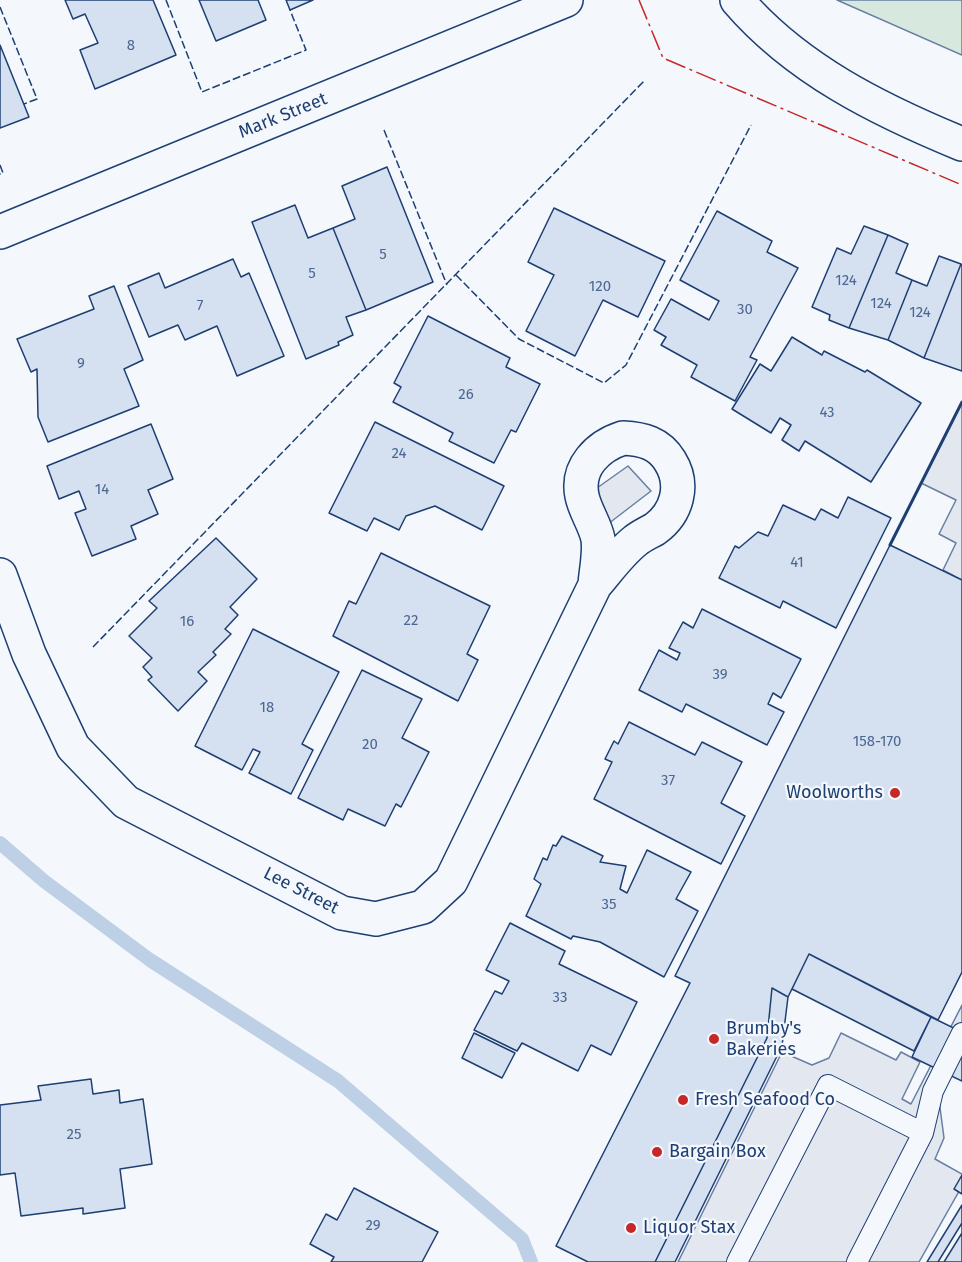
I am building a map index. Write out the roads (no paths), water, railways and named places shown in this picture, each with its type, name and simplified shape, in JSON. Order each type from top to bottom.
[{"type":"street","name":"Mark Street","points":[[0,232],[566,0]]},
{"type":"street","points":[[737,0],[762,29],[839,86],[905,121],[962,144]]},
{"type":"street","name":"Lee Street","points":[[0,575],[29,654],[73,747],[126,802],[342,913],[376,919],[423,907],[451,881],[595,585]]},
{"type":"lane","points":[[857,1262],[923,1133],[933,1091],[962,1033]]},
{"type":"lane","points":[[737,1262],[828,1085],[923,1133]]},
{"type":"waterway","points":[[0,843],[44,881],[150,960],[338,1081],[522,1239],[531,1262]]},
{"type":"place","name":"Woolworths","points":[[895,793]]},
{"type":"place","name":"Brumby's Bakeries","points":[[714,1039]]},
{"type":"place","name":"Fresh Seafood Co","points":[[683,1100]]},
{"type":"place","name":"Bargain Box","points":[[657,1152]]},
{"type":"place","name":"Liquor Stax","points":[[631,1228]]}]
